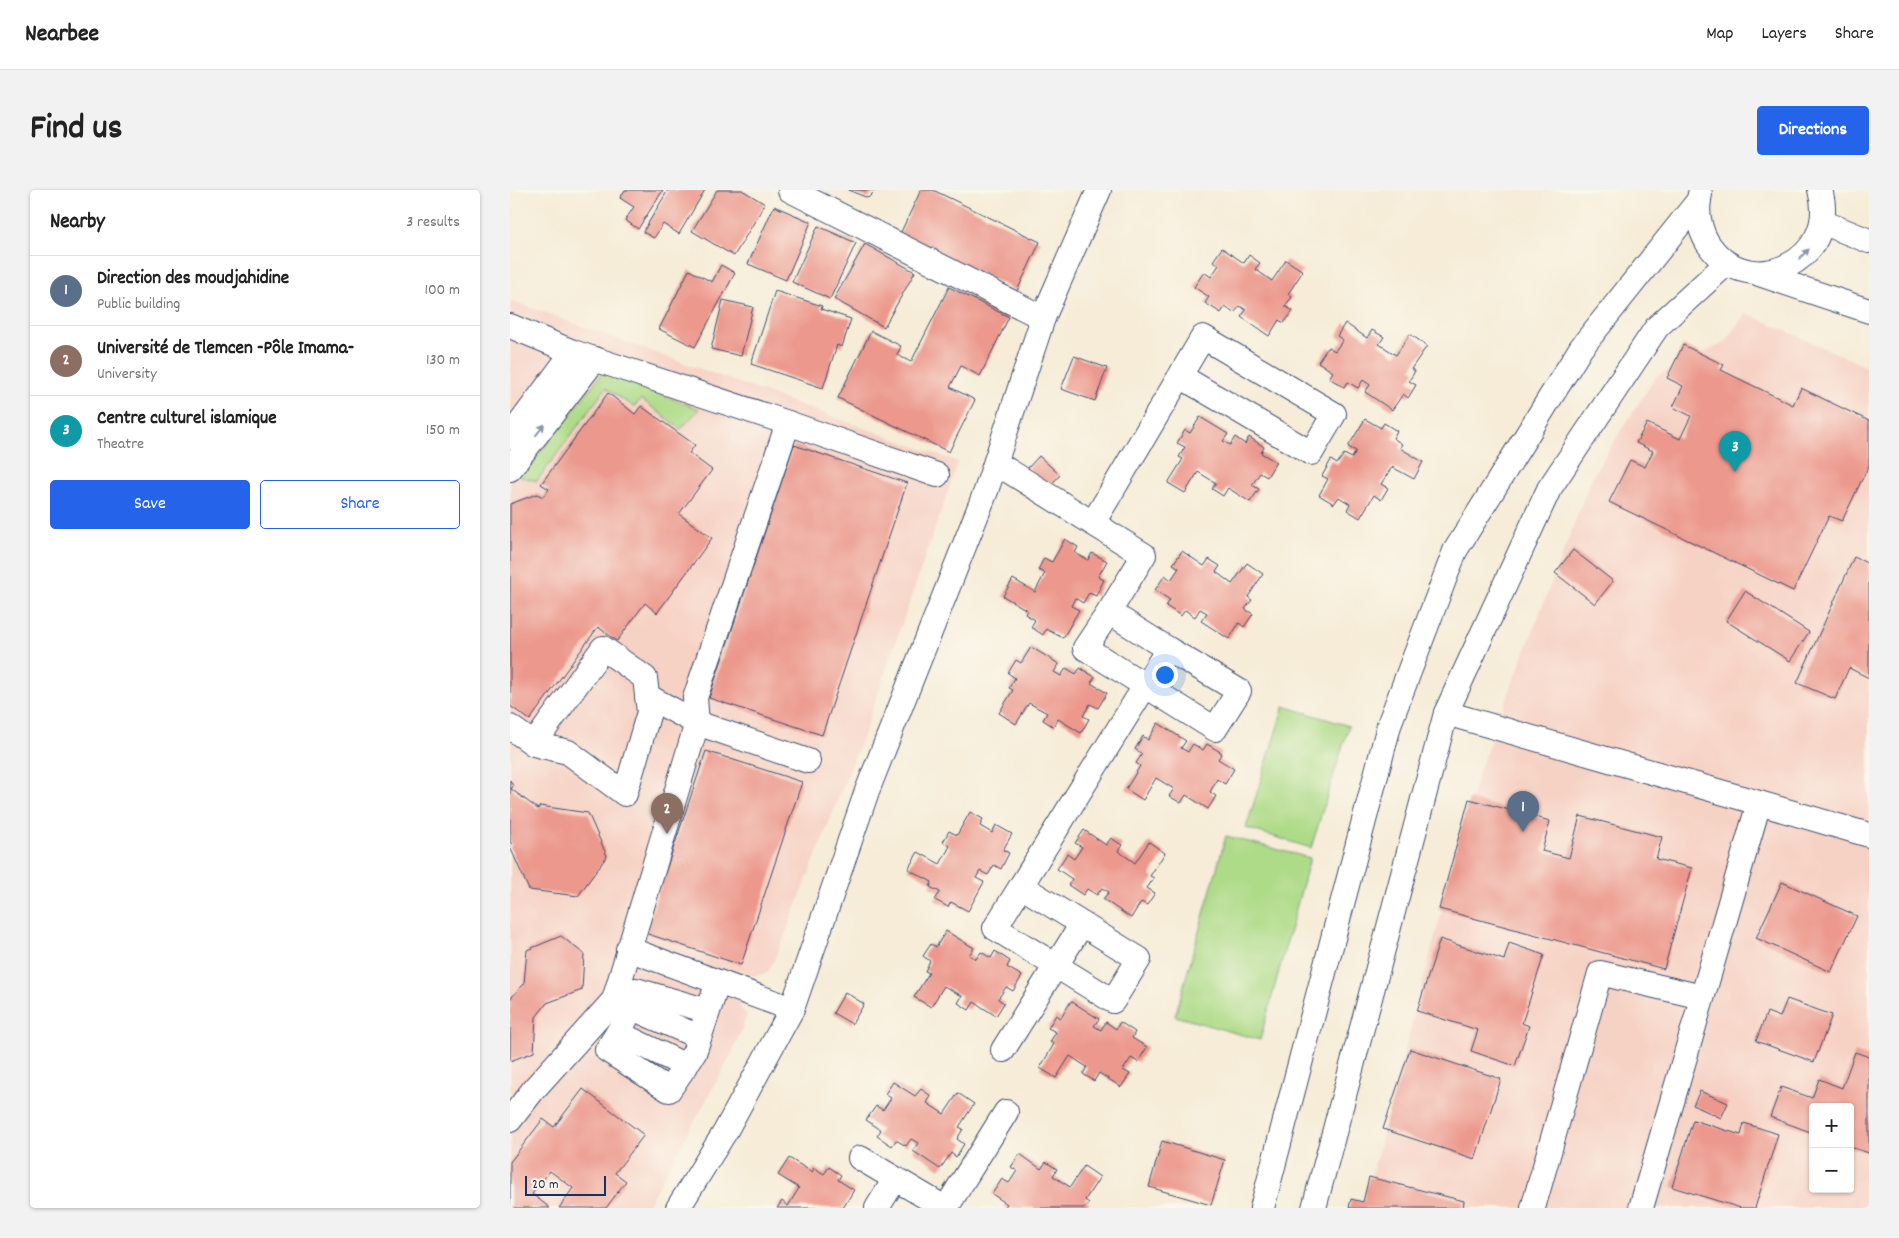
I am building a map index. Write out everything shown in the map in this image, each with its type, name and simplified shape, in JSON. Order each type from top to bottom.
[{"type":"street","points":[[790,190],[1043,318]]},
{"type":"street","points":[[1755,272],[1773,271],[1791,265],[1805,254],[1816,239],[1822,222],[1823,202],[1820,190]]},
{"type":"street","points":[[678,1208],[725,1132],[792,1009],[867,791],[996,463],[1043,318],[1097,191]]},
{"type":"street","points":[[1700,195],[1698,218],[1703,236],[1713,251],[1728,263],[1869,311]]},
{"type":"street","points":[[1262,1208],[1390,722],[1456,551],[1581,348],[1700,195]]},
{"type":"street","points":[[1822,222],[1869,241]]},
{"type":"street","points":[[1314,1208],[1446,714],[1549,488],[1657,327],[1728,263]]},
{"type":"street","points":[[510,326],[584,355],[937,475]]},
{"type":"street","points":[[1093,523],[1203,337],[1334,414],[1311,453],[1180,376]]},
{"type":"street","points":[[510,437],[584,355]]},
{"type":"street","points":[[510,469],[584,355]]},
{"type":"street","points":[[718,982],[694,1053],[686,1066],[618,1033],[628,949],[697,723],[695,698],[788,423]]},
{"type":"street","points":[[996,463],[1144,555],[1085,648],[1215,729],[1239,691],[1109,612]]},
{"type":"street","points":[[510,727],[534,744],[568,752],[625,794],[649,712],[645,678],[603,648],[534,744]]},
{"type":"street","points":[[1021,886],[1139,959],[1113,1001],[995,928],[1021,886],[1145,686],[1168,649]]},
{"type":"street","points":[[647,696],[697,723],[808,761]]},
{"type":"street","points":[[1446,714],[1869,834]]},
{"type":"street","points":[[1641,1208],[1759,803]]},
{"type":"street","points":[[1003,1050],[1082,924]]},
{"type":"street","points":[[628,949],[792,1009]]},
{"type":"street","points":[[1533,1208],[1600,973],[1702,997]]},
{"type":"street","points":[[510,1120],[534,1089],[636,990],[708,1011]]},
{"type":"street","points":[[622,1004],[699,1037]]},
{"type":"street","points":[[860,1158],[945,1208],[1006,1112]]},
{"type":"street","points":[[877,1208],[895,1179]]},
{"type":"shaded area","points":[[510,300],[958,462],[866,728],[783,940],[768,973],[750,977],[740,1007],[747,1015],[732,1054],[646,1208],[510,1208]]},
{"type":"shaded area","points":[[1746,313],[1869,368],[1869,1208],[1363,1208],[1479,771],[1593,475],[1656,376],[1726,342]]},
{"type":"green space","points":[[603,372],[699,409],[681,429],[641,399],[634,407],[606,388],[537,481],[521,477]]},
{"type":"green space","points":[[1284,706],[1349,726],[1311,848],[1246,828]]},
{"type":"green space","points":[[1226,836],[1310,858],[1260,1040],[1175,1016]]},
{"type":"building","points":[[625,190],[663,190],[638,229],[625,220],[634,207],[620,198]]},
{"type":"building","points":[[668,190],[705,190],[679,234],[663,224],[654,238],[643,232]]},
{"type":"building","points":[[717,190],[742,190],[765,204],[734,256],[692,231]]},
{"type":"building","points":[[848,190],[876,190],[868,198]]},
{"type":"building","points":[[921,190],[933,190],[1040,242],[1017,291],[900,234]]},
{"type":"building","points":[[774,206],[811,222],[786,280],[748,264]]},
{"type":"building","points":[[818,226],[856,243],[830,299],[792,282]]},
{"type":"building","points":[[865,244],[915,272],[884,327],[834,299]]},
{"type":"building","points":[[1222,248],[1244,263],[1249,255],[1260,263],[1255,269],[1272,281],[1286,260],[1303,271],[1288,294],[1292,297],[1285,306],[1293,311],[1284,323],[1279,320],[1269,336],[1241,317],[1246,310],[1240,306],[1234,313],[1225,307],[1221,313],[1205,303],[1209,297],[1194,287],[1204,272],[1211,277],[1219,265],[1213,261]]},
{"type":"building","points":[[721,265],[735,273],[695,347],[659,329],[689,270],[712,282]]},
{"type":"building","points":[[949,287],[1009,317],[980,376],[961,366],[950,387],[975,400],[949,452],[838,398],[871,331],[901,346],[897,355],[911,362]]},
{"type":"building","points":[[775,291],[822,306],[821,309],[851,319],[842,347],[837,345],[823,388],[751,364]]},
{"type":"building","points":[[723,300],[753,307],[741,356],[711,349]]},
{"type":"building","points":[[1345,323],[1367,338],[1372,330],[1384,337],[1379,344],[1396,355],[1410,334],[1427,346],[1411,369],[1415,371],[1409,381],[1416,385],[1408,398],[1403,394],[1392,410],[1365,392],[1370,385],[1363,380],[1358,388],[1348,382],[1344,387],[1329,378],[1333,372],[1318,362],[1328,347],[1335,351],[1343,340],[1337,336]]},
{"type":"building","points":[[1683,345],[1724,365],[1721,370],[1793,405],[1801,388],[1869,421],[1869,465],[1842,521],[1829,516],[1793,591],[1609,502],[1630,460],[1645,467],[1653,451],[1636,443],[1647,423],[1680,439],[1691,416],[1673,407],[1683,386],[1667,378]]},
{"type":"building","points":[[1074,356],[1107,368],[1095,401],[1061,389]]},
{"type":"building","points":[[608,393],[635,414],[641,406],[695,445],[689,453],[712,470],[679,514],[712,538],[657,613],[645,603],[617,641],[598,627],[530,720],[510,706],[510,504],[537,494],[543,497],[549,489],[541,484]]},
{"type":"building","points":[[1200,417],[1228,434],[1223,441],[1230,445],[1235,437],[1245,444],[1249,437],[1264,447],[1261,453],[1276,462],[1267,477],[1260,473],[1252,485],[1259,489],[1250,502],[1228,488],[1223,496],[1212,489],[1216,483],[1198,472],[1185,493],[1168,483],[1183,459],[1179,457],[1185,447],[1177,443],[1185,430],[1190,433]]},
{"type":"building","points":[[1365,419],[1381,428],[1384,423],[1397,431],[1393,438],[1402,444],[1400,448],[1423,462],[1414,479],[1392,467],[1381,484],[1388,488],[1381,500],[1374,495],[1360,518],[1347,510],[1350,504],[1339,497],[1334,504],[1319,495],[1328,479],[1322,476],[1331,460],[1337,464],[1344,454],[1352,458],[1356,451],[1348,447]]},
{"type":"building","points":[[794,445],[907,483],[822,735],[709,698]]},
{"type":"building","points":[[1039,456],[1060,475],[1049,487],[1028,468]]},
{"type":"building","points":[[1065,539],[1078,547],[1075,553],[1088,560],[1092,553],[1107,561],[1098,577],[1104,580],[1096,596],[1089,593],[1083,603],[1075,598],[1071,606],[1079,610],[1063,638],[1046,629],[1043,635],[1031,627],[1035,620],[1025,614],[1027,610],[1003,596],[1013,579],[1035,592],[1045,573],[1038,570],[1044,558],[1052,562]]},
{"type":"building","points":[[1573,550],[1613,581],[1595,604],[1555,573]]},
{"type":"building","points":[[1182,551],[1204,566],[1209,559],[1220,566],[1216,572],[1232,584],[1247,563],[1263,574],[1248,597],[1252,600],[1245,609],[1253,614],[1244,627],[1239,623],[1229,639],[1201,621],[1207,613],[1200,609],[1195,617],[1185,610],[1181,616],[1166,606],[1170,600],[1155,590],[1165,575],[1171,580],[1179,568],[1173,564]]},
{"type":"building","points":[[1854,557],[1869,564],[1869,678],[1849,668],[1835,699],[1797,683]]},
{"type":"building","points":[[1745,591],[1809,632],[1790,661],[1726,621]]},
{"type":"building","points":[[1031,647],[1059,664],[1054,672],[1061,676],[1066,668],[1076,674],[1080,668],[1095,677],[1091,683],[1107,693],[1098,708],[1090,704],[1083,716],[1089,719],[1081,733],[1058,719],[1054,727],[1043,720],[1047,713],[1029,703],[1016,724],[999,713],[1013,690],[1009,688],[1015,678],[1008,673],[1016,660],[1021,663]]},
{"type":"building","points":[[1158,723],[1186,741],[1181,748],[1188,752],[1193,744],[1203,750],[1207,744],[1222,753],[1218,759],[1234,769],[1225,784],[1217,779],[1210,792],[1216,796],[1208,809],[1186,795],[1181,803],[1169,796],[1174,789],[1156,778],[1143,800],[1126,789],[1140,766],[1136,763],[1142,754],[1135,749],[1143,736],[1148,740]]},
{"type":"building","points":[[706,751],[802,782],[741,965],[645,933]]},
{"type":"building","points":[[510,780],[513,786],[511,789],[538,809],[540,806],[588,813],[607,856],[578,896],[529,890],[510,847],[512,844],[510,842]]},
{"type":"building","points":[[1469,799],[1550,821],[1542,851],[1569,858],[1580,816],[1662,837],[1656,859],[1692,868],[1664,969],[1439,909]]},
{"type":"building","points":[[970,812],[983,819],[980,826],[992,833],[996,825],[1012,834],[1003,850],[1009,853],[1001,869],[994,865],[988,875],[980,871],[976,878],[984,882],[968,911],[951,902],[948,907],[935,900],[940,892],[930,887],[932,882],[908,869],[918,852],[940,864],[950,846],[943,842],[949,831],[957,835]]},
{"type":"building","points":[[1084,830],[1106,845],[1111,838],[1122,845],[1118,851],[1135,863],[1149,842],[1165,853],[1150,876],[1154,878],[1147,888],[1155,893],[1147,905],[1141,902],[1131,918],[1103,899],[1109,892],[1102,888],[1097,895],[1087,889],[1083,895],[1068,885],[1072,879],[1057,869],[1067,854],[1074,859],[1082,847],[1075,843]]},
{"type":"building","points":[[1782,882],[1857,916],[1831,972],[1756,938]]},
{"type":"building","points":[[946,931],[974,948],[969,955],[976,959],[981,952],[991,958],[995,951],[1010,961],[1007,967],[1022,976],[1013,991],[1006,987],[998,999],[1004,1003],[996,1016],[974,1002],[969,1010],[958,1003],[962,996],[944,986],[931,1007],[914,997],[929,973],[925,971],[930,961],[923,956],[931,944],[936,947]]},
{"type":"building","points":[[561,936],[584,954],[582,990],[547,1003],[536,1017],[534,1052],[510,1061],[510,999],[524,984],[527,950]]},
{"type":"building","points":[[1440,939],[1504,960],[1509,943],[1544,955],[1522,1023],[1529,1026],[1515,1066],[1471,1051],[1478,1030],[1417,1011]]},
{"type":"building","points":[[845,992],[864,1004],[852,1024],[833,1013]]},
{"type":"building","points":[[1787,999],[1832,1015],[1814,1062],[1756,1041],[1767,1012],[1780,1017]]},
{"type":"building","points":[[1071,1001],[1099,1019],[1094,1026],[1101,1030],[1106,1022],[1116,1029],[1120,1022],[1135,1032],[1132,1038],[1147,1047],[1138,1062],[1131,1058],[1123,1070],[1130,1074],[1121,1087],[1099,1073],[1094,1081],[1083,1074],[1087,1067],[1070,1056],[1056,1078],[1040,1068],[1054,1044],[1050,1042],[1056,1032],[1048,1028],[1056,1015],[1061,1018]]},
{"type":"building","points":[[1410,1049],[1501,1079],[1475,1159],[1383,1129]]},
{"type":"building","points":[[1855,1052],[1869,1057],[1869,1153],[1854,1148],[1854,1103],[1809,1103],[1809,1132],[1770,1117],[1781,1087],[1812,1098],[1819,1079],[1842,1088]]},
{"type":"building","points":[[893,1082],[915,1096],[921,1089],[931,1096],[927,1103],[944,1114],[958,1093],[974,1104],[959,1127],[963,1129],[957,1139],[964,1144],[956,1157],[951,1153],[940,1169],[913,1151],[918,1143],[911,1139],[906,1146],[896,1140],[892,1146],[877,1136],[881,1130],[866,1120],[876,1106],[883,1110],[891,1098],[885,1094]]},
{"type":"building","points":[[583,1089],[644,1135],[615,1173],[626,1181],[606,1208],[559,1208],[573,1188],[550,1171],[532,1194],[550,1208],[510,1208],[510,1162],[543,1119],[554,1127]]},
{"type":"building","points":[[1700,1091],[1728,1103],[1721,1118],[1693,1105]]},
{"type":"building","points":[[1693,1120],[1741,1135],[1744,1123],[1778,1134],[1755,1208],[1741,1208],[1672,1187]]},
{"type":"building","points":[[1162,1141],[1225,1160],[1211,1205],[1149,1187]]},
{"type":"building","points":[[1020,1154],[1041,1169],[1046,1162],[1057,1169],[1053,1176],[1070,1187],[1084,1166],[1100,1177],[1085,1200],[1089,1203],[1085,1208],[1004,1208],[1007,1204],[992,1194],[1002,1179],[1009,1183],[1017,1171],[1011,1167]]},
{"type":"building","points":[[789,1158],[812,1172],[814,1168],[824,1174],[829,1167],[841,1175],[838,1180],[854,1190],[843,1208],[777,1208],[782,1201],[788,1206],[799,1188],[778,1175]]},
{"type":"building","points":[[1369,1177],[1464,1201],[1463,1208],[1349,1208],[1351,1199],[1363,1202]]},
{"type":"place","name":"Centre culturel islamique","points":[[1735,472]]},
{"type":"place","name":"Direction des moudjahidine","points":[[1523,832]]},
{"type":"place","name":"Université de Tlemcen -Pôle Imama-","points":[[667,834]]}]
